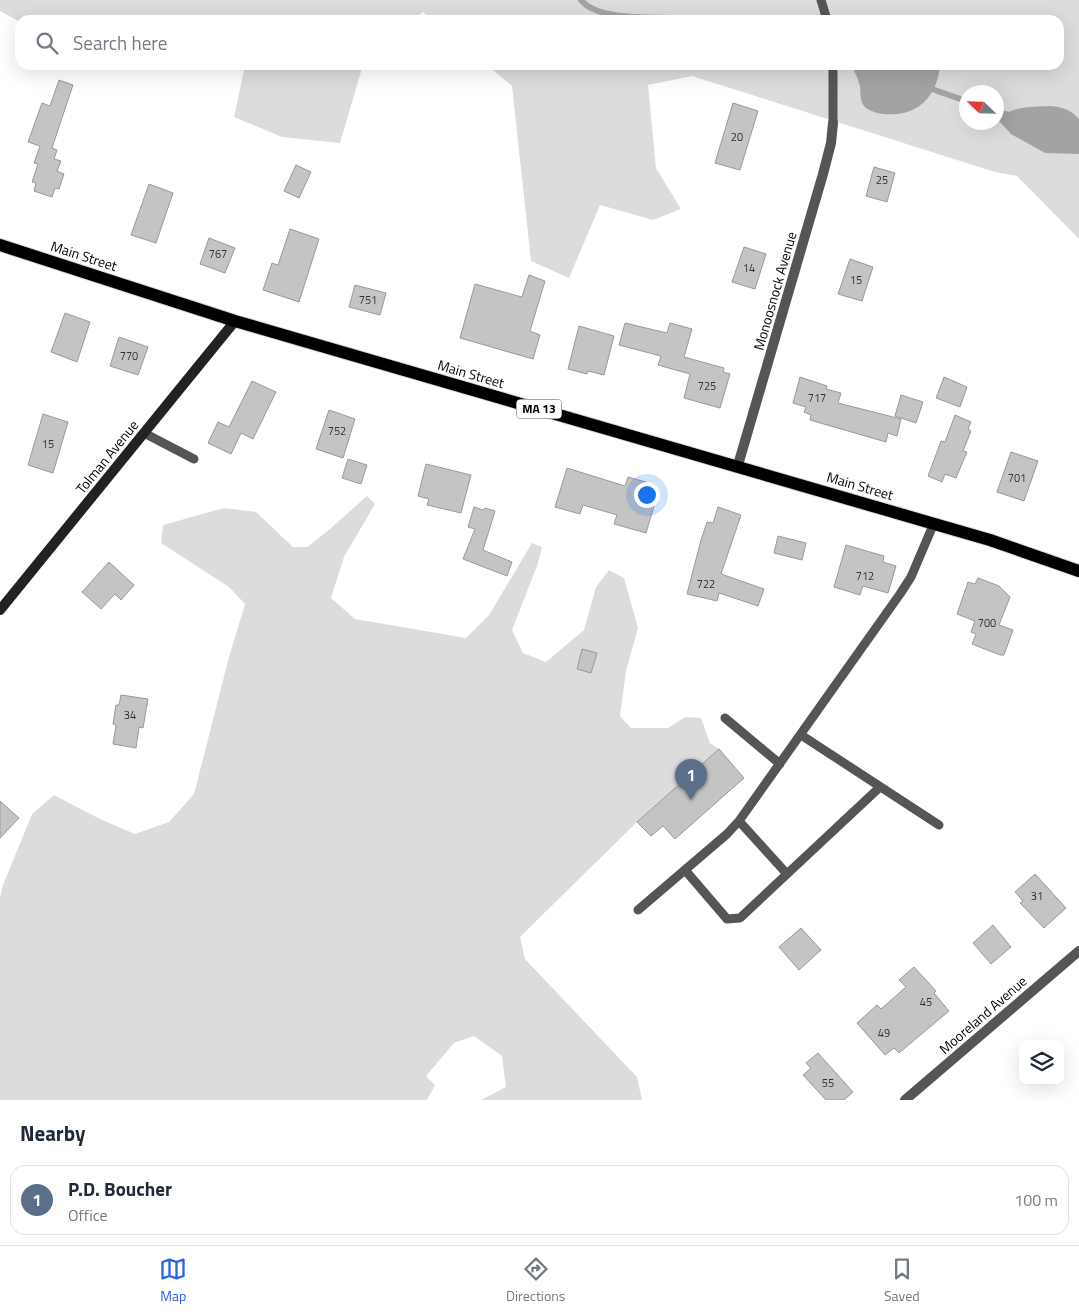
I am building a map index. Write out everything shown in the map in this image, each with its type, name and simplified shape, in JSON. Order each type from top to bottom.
[{"type":"main road","name":"Main Street","points":[[0,245],[235,322],[990,540],[1079,571]]},
{"type":"street","name":"Monoosnock Avenue","points":[[738,466],[823,174],[831,143],[833,123]]},
{"type":"street","name":"Tolman Avenue","points":[[0,610],[235,322]]},
{"type":"street","name":"Mooreland Avenue","points":[[904,1100],[1079,951]]},
{"type":"lane","points":[[821,0],[825,15]]},
{"type":"lane","points":[[833,70],[833,123]]},
{"type":"lane","points":[[144,433],[194,459]]},
{"type":"lane","points":[[638,910],[727,834],[739,821],[911,578],[934,524]]},
{"type":"lane","points":[[725,718],[780,764]]},
{"type":"lane","points":[[800,735],[939,825]]},
{"type":"lane","points":[[685,870],[727,919],[740,918],[880,787]]},
{"type":"lane","points":[[739,821],[787,874]]},
{"type":"shaded area","points":[[0,0],[1079,0],[1079,239],[1017,176],[995,172],[692,76],[648,85],[656,168],[681,209],[653,220],[600,205],[569,278],[531,261],[512,86],[493,70],[1064,70],[1064,15],[426,15],[423,12],[419,15],[15,15],[15,19],[0,11]]},
{"type":"shaded area","points":[[244,70],[362,70],[340,143],[282,137],[234,117]]},
{"type":"shaded area","points":[[854,70],[939,70],[936,83],[927,98],[914,109],[896,114],[880,114],[864,106],[861,101],[860,86]]},
{"type":"shaded area","points":[[1059,107],[1073,113],[1079,119],[1079,154],[1045,153],[1011,134],[1004,126],[1004,115],[1016,109]]},
{"type":"shaded area","points":[[367,496],[375,504],[344,557],[331,598],[355,619],[466,638],[489,615],[532,543],[542,547],[537,566],[512,630],[523,653],[546,662],[584,630],[596,587],[609,570],[624,578],[638,628],[626,671],[620,716],[631,728],[668,728],[685,717],[701,718],[710,743],[719,749],[637,822],[520,937],[525,959],[637,1077],[642,1100],[481,1100],[506,1087],[502,1056],[474,1036],[454,1043],[426,1076],[435,1085],[427,1100],[0,1100],[0,898],[3,885],[32,814],[54,795],[100,819],[135,834],[169,822],[194,794],[229,657],[245,604],[229,587],[161,543],[163,525],[224,508],[256,512],[293,547],[307,547]]},
{"type":"building","points":[[59,80],[73,85],[52,148],[57,150],[54,159],[61,161],[57,171],[64,174],[59,189],[55,188],[52,197],[34,191],[36,183],[32,182],[38,164],[34,163],[40,146],[28,142],[42,103],[50,106]]},
{"type":"building","points":[[733,103],[758,111],[740,170],[715,163]]},
{"type":"building","points":[[296,165],[311,172],[299,198],[284,191]]},
{"type":"building","points":[[874,167],[895,173],[887,202],[866,196]]},
{"type":"building","points":[[149,184],[173,193],[156,243],[131,235]]},
{"type":"building","points":[[290,229],[319,239],[299,302],[263,290],[272,263],[278,265]]},
{"type":"building","points":[[209,238],[235,248],[225,273],[200,264]]},
{"type":"building","points":[[744,247],[766,254],[755,289],[732,282]]},
{"type":"building","points":[[850,259],[873,267],[862,301],[838,294]]},
{"type":"building","points":[[529,275],[545,281],[530,331],[540,335],[533,359],[460,338],[475,284],[522,297]]},
{"type":"building","points":[[355,285],[386,293],[380,315],[349,307]]},
{"type":"building","points":[[65,313],[90,322],[77,362],[51,352]]},
{"type":"building","points":[[625,323],[667,333],[670,323],[692,329],[684,357],[724,368],[723,372],[730,374],[720,408],[684,398],[690,374],[658,365],[661,356],[619,345]]},
{"type":"building","points":[[579,326],[614,336],[604,375],[588,371],[587,374],[568,369]]},
{"type":"building","points":[[119,337],[148,347],[138,375],[110,366]]},
{"type":"building","points":[[800,377],[827,386],[826,389],[841,393],[838,403],[901,419],[897,436],[888,433],[886,442],[810,420],[811,415],[804,412],[806,407],[793,403]]},
{"type":"building","points":[[944,377],[967,387],[960,407],[936,398]]},
{"type":"building","points":[[252,381],[276,392],[253,439],[241,433],[231,454],[208,443],[218,422],[229,427]]},
{"type":"building","points":[[901,395],[923,402],[916,423],[895,416]]},
{"type":"building","points":[[329,410],[355,419],[343,458],[316,449]]},
{"type":"building","points":[[43,414],[68,422],[53,473],[28,465]]},
{"type":"building","points":[[955,415],[971,422],[968,429],[971,431],[963,451],[967,452],[956,478],[945,474],[942,482],[928,476],[941,441],[945,442]]},
{"type":"building","points":[[1011,452],[1038,461],[1024,501],[997,492]]},
{"type":"building","points":[[348,459],[367,465],[361,484],[342,478]]},
{"type":"building","points":[[426,464],[471,475],[461,513],[427,505],[429,499],[418,496]]},
{"type":"building","points":[[567,468],[625,486],[628,477],[649,483],[647,490],[658,493],[646,533],[614,524],[617,515],[583,505],[580,514],[555,507]]},
{"type":"building","points":[[474,507],[495,511],[483,550],[512,562],[507,576],[463,559],[475,529],[468,527]]},
{"type":"building","points":[[718,507],[741,515],[721,574],[764,589],[758,606],[719,593],[717,601],[687,594],[707,522],[713,523]]},
{"type":"building","points":[[778,536],[806,543],[802,560],[774,553]]},
{"type":"building","points":[[846,545],[884,556],[883,562],[896,566],[888,593],[863,586],[860,595],[834,587]]},
{"type":"building","points":[[109,562],[134,585],[121,600],[115,594],[101,609],[82,592]]},
{"type":"building","points":[[978,578],[999,586],[1010,597],[999,625],[1013,630],[1004,655],[972,644],[976,634],[971,632],[975,621],[957,614],[968,582],[975,584]]},
{"type":"building","points":[[582,649],[597,653],[591,673],[577,669]]},
{"type":"building","points":[[121,695],[148,699],[143,728],[139,727],[136,748],[113,744],[116,725],[113,724],[116,705],[119,705]]},
{"type":"building","points":[[719,749],[744,778],[675,839],[663,826],[651,836],[637,822]]},
{"type":"building","points":[[0,801],[19,818],[0,838]]},
{"type":"building","points":[[1035,874],[1066,908],[1044,928],[1020,903],[1023,901],[1015,892]]},
{"type":"building","points":[[993,925],[1011,947],[991,964],[973,943]]},
{"type":"building","points":[[801,928],[821,950],[799,970],[779,947]]},
{"type":"building","points":[[914,967],[936,991],[934,993],[949,1011],[899,1053],[894,1048],[885,1055],[857,1023],[877,1005],[881,1009],[906,987],[899,980]]},
{"type":"building","points":[[818,1053],[853,1092],[844,1100],[826,1100],[803,1075],[811,1068],[806,1063]]},
{"type":"waterway","points":[[581,0],[591,8],[617,15]]},
{"type":"waterway","points":[[926,87],[959,99]]},
{"type":"waterway","points":[[1004,114],[1012,116]]},
{"type":"place","name":"P.D. Boucher","points":[[691,800]]}]
